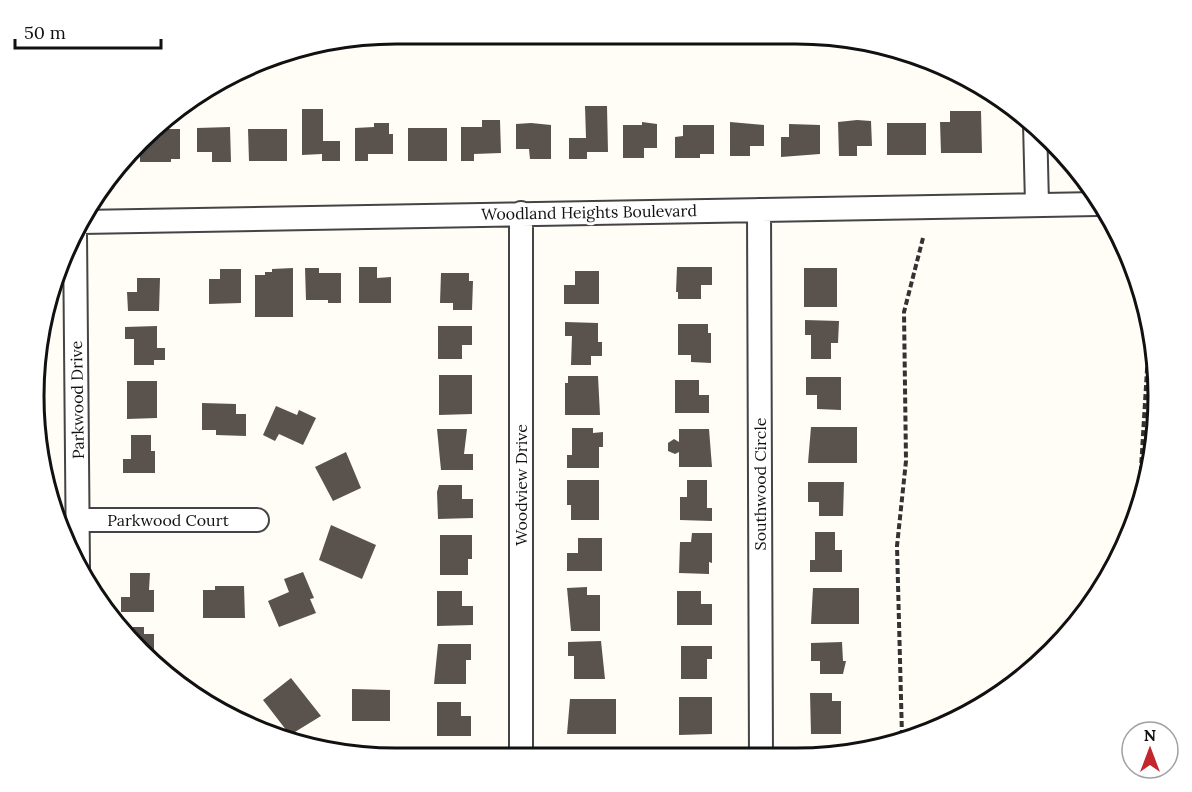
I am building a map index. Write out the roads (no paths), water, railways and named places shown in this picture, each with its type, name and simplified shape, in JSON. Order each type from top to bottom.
[{"type":"street","points":[[1035,138],[1037,204]]},
{"type":"street","name":"Woodland Heights Boulevard","points":[[90,222],[1091,204]]},
{"type":"street","name":"Southwood Circle","points":[[759,210],[761,748]]},
{"type":"street","name":"Woodview Drive","points":[[521,213],[521,748]]},
{"type":"street","name":"Parkwood Drive","points":[[75,250],[78,548]]},
{"type":"street","name":"Parkwood Court","points":[[78,520],[258,520]]}]
